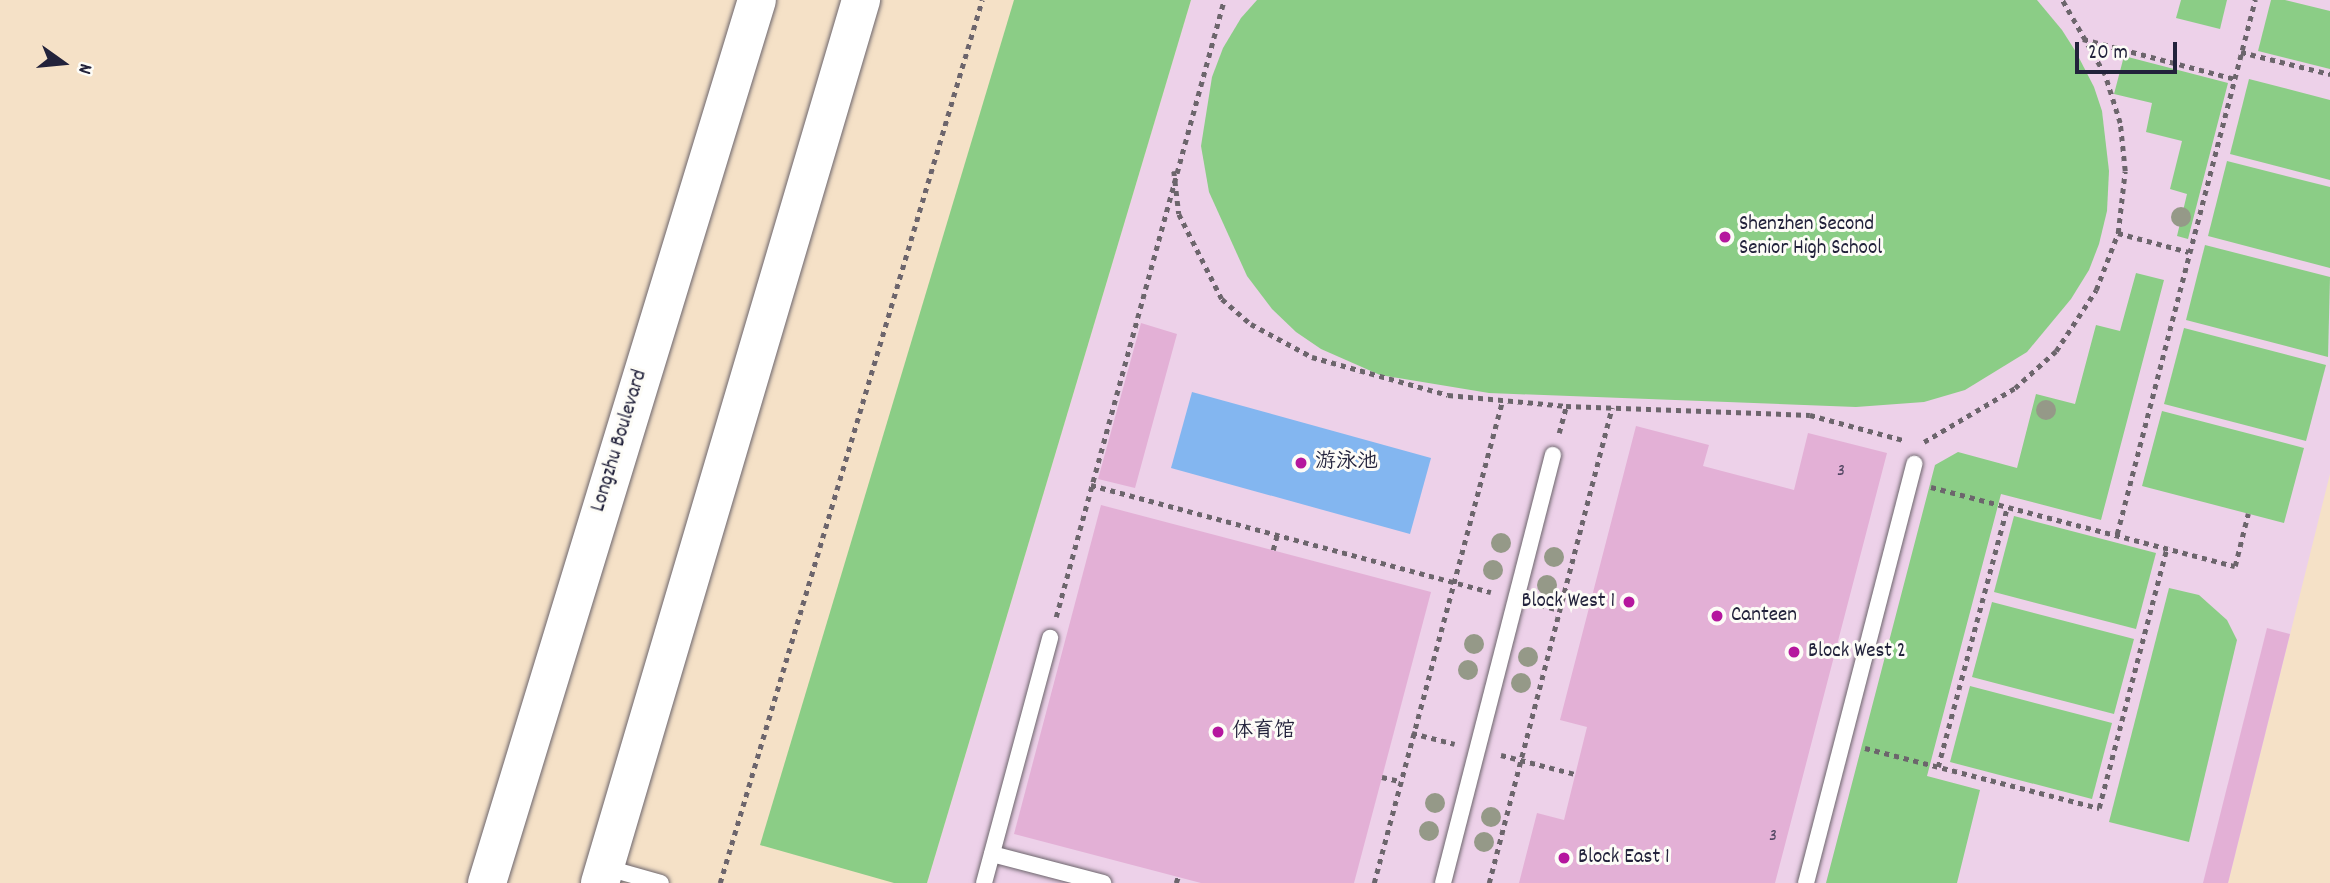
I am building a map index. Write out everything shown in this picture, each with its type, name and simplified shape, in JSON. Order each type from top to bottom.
[{"type":"main road","name":"Longzhu Boulevard","points":[[487,883],[757,0]]},
{"type":"main road","points":[[602,875],[861,0]]},
{"type":"lane","points":[[1443,883],[1553,455]]},
{"type":"lane","points":[[1806,883],[1914,464]]},
{"type":"lane","points":[[984,883],[1050,638]]},
{"type":"lane","points":[[992,854],[1102,883]]},
{"type":"lane","points":[[602,875],[662,883]]},
{"type":"path","points":[[720,883],[982,0]]},
{"type":"path","points":[[1050,638],[1174,172],[1224,0]]},
{"type":"path","points":[[1919,445],[2015,388],[2056,351],[2096,290],[2118,233],[2125,171],[2120,123],[2105,75],[2062,0]]},
{"type":"path","points":[[2117,534],[2255,0]]},
{"type":"path","points":[[2082,39],[2235,79]]},
{"type":"path","points":[[2241,52],[2330,74]]},
{"type":"path","points":[[1174,172],[1179,214],[1222,299],[1251,324],[1312,357],[1448,395],[1612,408],[1810,415],[1907,441]]},
{"type":"path","points":[[2118,233],[2189,252]]},
{"type":"path","points":[[1374,883],[1502,401]]},
{"type":"path","points":[[1489,883],[1612,408]]},
{"type":"path","points":[[1910,482],[2235,566],[2248,514]]},
{"type":"path","points":[[1091,485],[1453,582]]},
{"type":"path","points":[[1938,767],[2007,507]]},
{"type":"path","points":[[1273,550],[1277,535]]},
{"type":"path","points":[[1842,742],[2099,808],[2167,547]]},
{"type":"path","points":[[1539,765],[1575,774]]},
{"type":"path","points":[[1382,777],[1400,781]]},
{"type":"shaded area","name":"Shenzhen Second Senior High School","points":[[1191,0],[2330,0],[2330,474],[2228,883],[927,883]]},
{"type":"green space","points":[[1014,0],[1191,0],[927,883],[894,883],[760,845]]},
{"type":"green space","points":[[1257,0],[2037,0],[2076,52],[2094,87],[2102,111],[2109,171],[2107,211],[2099,244],[2089,270],[2071,299],[2027,352],[1965,390],[1924,402],[1856,407],[1489,393],[1380,375],[1321,349],[1296,332],[1272,309],[1247,276],[1209,192],[1201,146],[1212,77],[1223,48],[1241,18]]},
{"type":"green space","points":[[2181,0],[2227,0],[2220,29],[2176,18]]},
{"type":"green space","points":[[2271,0],[2285,0],[2330,11],[2330,69],[2258,51]]},
{"type":"green space","points":[[2124,56],[2228,83],[2188,239],[2177,236],[2187,194],[2170,189],[2182,141],[2146,132],[2152,103],[2114,94]]},
{"type":"green space","points":[[2249,79],[2330,100],[2330,180],[2230,154]]},
{"type":"green space","points":[[2227,161],[2330,187],[2330,268],[2208,236]]},
{"type":"green space","points":[[2205,245],[2330,277],[2328,357],[2186,320]]},
{"type":"green space","points":[[2136,273],[2164,280],[2101,520],[2001,494],[1927,776],[1980,790],[1957,883],[1826,883],[1935,465],[1958,452],[2017,468],[2036,394],[2075,404],[2096,325],[2120,331]]},
{"type":"green space","points":[[2184,328],[2326,365],[2306,441],[2164,404]]},
{"type":"green space","points":[[2162,411],[2304,448],[2284,523],[2142,486]]},
{"type":"green space","points":[[2014,516],[2156,553],[2136,629],[1994,592]]},
{"type":"green space","points":[[2169,588],[2199,595],[2227,620],[2237,640],[2189,842],[2109,822]]},
{"type":"green space","points":[[1992,602],[2134,639],[2114,714],[1972,677]]},
{"type":"green space","points":[[1970,686],[2112,723],[2092,799],[1950,762]]},
{"type":"water","name":"游泳池","points":[[1192,392],[1431,458],[1410,534],[1171,468]]},
{"type":"building","points":[[1141,323],[1177,334],[1135,488],[1098,479]]},
{"type":"building","name":"Canteen","points":[[1636,426],[1709,445],[1703,466],[1794,490],[1808,433],[1887,453],[1775,883],[1519,883],[1537,813],[1564,820],[1587,727],[1560,720]]},
{"type":"building","name":"体育馆","points":[[1101,505],[1431,592],[1354,883],[1201,883],[1014,834]]},
{"type":"building","points":[[2267,628],[2290,634],[2228,883],[2203,883]]},
{"type":"place","name":"Shenzhen Second Senior High School","points":[[1725,237]]},
{"type":"place","name":"游泳池","points":[[1301,463]]},
{"type":"place","name":"Block West 1","points":[[1629,602]]},
{"type":"place","name":"Canteen","points":[[1717,616]]},
{"type":"place","name":"Block West 2","points":[[1794,652]]},
{"type":"place","name":"体育馆","points":[[1218,732]]},
{"type":"place","name":"Block East 1","points":[[1564,858]]}]
